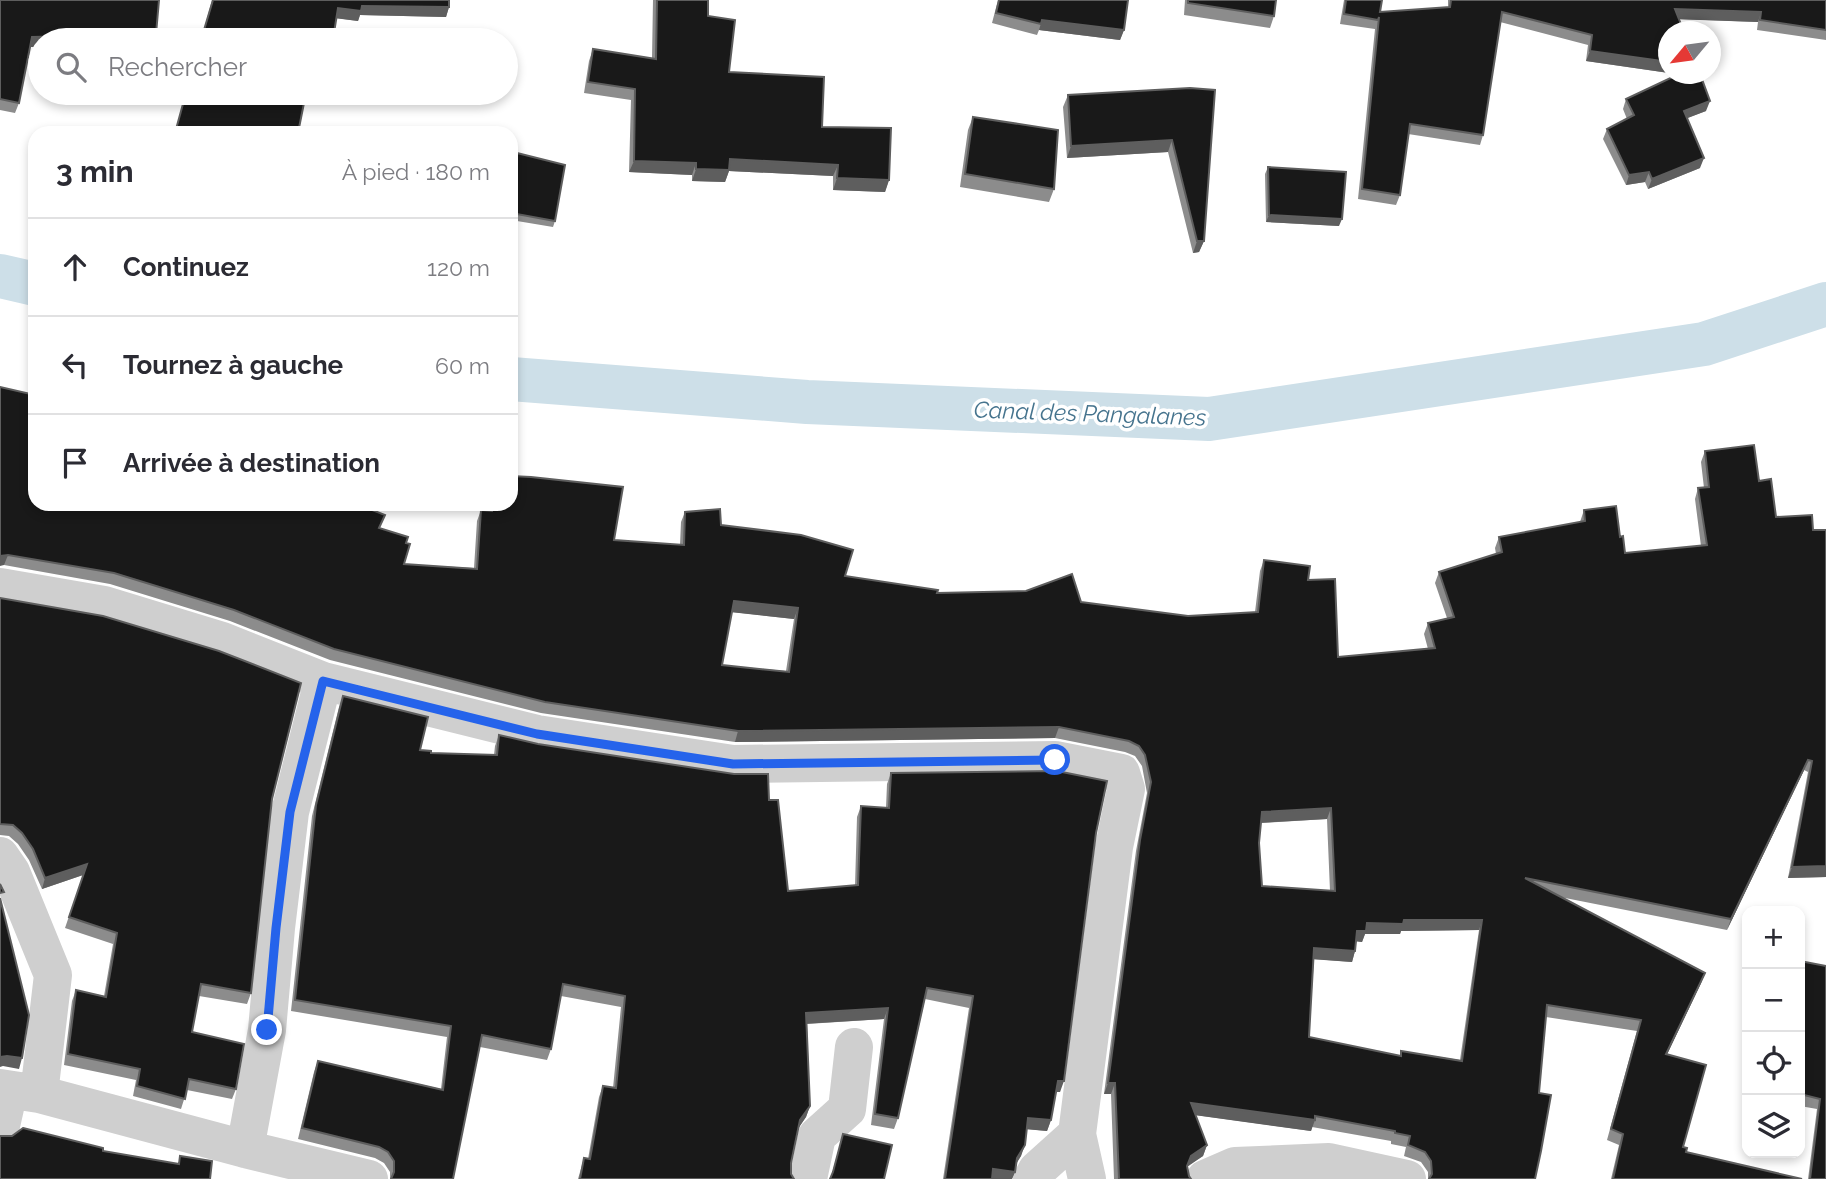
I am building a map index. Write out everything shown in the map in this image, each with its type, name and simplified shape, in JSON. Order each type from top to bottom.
[{"type":"street","points":[[0,587],[104,605],[222,641],[323,681],[537,734],[733,764],[1055,760],[1121,773],[1126,789],[1114,847],[1077,1134],[1087,1179]]},
{"type":"street","points":[[245,1149],[267,1030],[290,812],[323,681]]},
{"type":"street","points":[[0,856],[11,872],[53,975],[16,1091],[0,1130]]},
{"type":"street","points":[[808,1179],[817,1136],[847,1109],[854,1047]]},
{"type":"street","points":[[16,1091],[369,1179]]},
{"type":"street","points":[[1032,1179],[1037,1170],[1077,1134]]},
{"type":"street","points":[[1205,1179],[1235,1166],[1329,1162],[1407,1179]]},
{"type":"building","points":[[0,0],[159,0],[157,28],[28,28],[28,57],[19,103],[0,99]]},
{"type":"building","points":[[213,0],[449,0],[449,7],[362,6],[361,11],[338,8],[335,28],[205,28]]},
{"type":"building","points":[[657,0],[708,0],[708,16],[735,20],[729,72],[824,77],[822,127],[891,128],[889,180],[837,178],[838,165],[730,159],[729,170],[696,169],[696,163],[634,161],[635,89],[588,82],[593,49],[656,59]]},
{"type":"building","points":[[999,0],[1128,0],[1124,30],[1042,20],[1041,24],[996,13]]},
{"type":"building","points":[[1188,0],[1276,0],[1274,16],[1188,3]]},
{"type":"building","points":[[1346,0],[1382,0],[1380,12],[1450,7],[1451,0],[1826,0],[1826,30],[1760,20],[1761,12],[1675,9],[1680,21],[1658,21],[1658,60],[1590,51],[1592,35],[1502,12],[1483,135],[1410,124],[1400,195],[1362,189],[1379,17],[1378,20],[1344,14]]},
{"type":"building","points":[[1658,84],[1704,84],[1710,101],[1684,111],[1704,158],[1652,179],[1649,172],[1629,175],[1607,129],[1634,115],[1626,99]]},
{"type":"building","points":[[1190,88],[1215,90],[1204,241],[1197,241],[1172,140],[1071,146],[1068,95]]},
{"type":"building","points":[[183,105],[304,105],[299,126],[177,126]]},
{"type":"building","points":[[973,117],[1058,130],[1054,189],[965,174]]},
{"type":"building","points":[[518,153],[565,165],[555,221],[518,214]]},
{"type":"building","points":[[1268,167],[1346,172],[1342,219],[1269,215]]},
{"type":"building","points":[[0,387],[28,393],[28,511],[375,511],[385,515],[379,528],[408,537],[406,543],[410,544],[404,564],[477,569],[481,511],[518,511],[518,476],[623,487],[614,540],[684,545],[685,512],[720,509],[721,525],[801,535],[853,550],[845,576],[938,590],[937,593],[1026,591],[1072,574],[1081,602],[1188,616],[1258,612],[1264,560],[1310,566],[1308,580],[1335,579],[1338,657],[1435,648],[1428,623],[1454,617],[1439,572],[1502,552],[1499,537],[1585,521],[1584,510],[1616,506],[1625,553],[1707,545],[1698,488],[1709,487],[1705,451],[1754,445],[1759,481],[1771,479],[1776,517],[1812,515],[1813,530],[1826,530],[1826,866],[1792,867],[1812,761],[1808,760],[1731,919],[1525,878],[1705,973],[1666,1054],[1706,1065],[1683,1147],[1687,1148],[1686,1152],[1802,1179],[1613,1179],[1623,1134],[1611,1129],[1641,1020],[1547,1005],[1539,1093],[1551,1095],[1535,1179],[1429,1179],[1432,1174],[1431,1161],[1425,1152],[1408,1145],[1410,1136],[1395,1131],[1315,1116],[1315,1120],[1191,1103],[1207,1145],[1191,1156],[1187,1166],[1191,1179],[1119,1179],[1115,1083],[1108,1083],[1140,840],[1151,782],[1145,755],[1139,746],[1129,741],[1059,727],[738,731],[545,702],[334,649],[234,610],[114,573],[8,555],[0,556]],"holes":[[[734,601],[798,608],[789,672],[722,665]],[[1331,808],[1335,891],[1262,886],[1259,843],[1262,812]],[[1404,920],[1482,920],[1462,1061],[1401,1051],[1401,1056],[1309,1037],[1314,948],[1355,951],[1357,931],[1366,931],[1367,923],[1403,924]]]},
{"type":"building","points":[[0,598],[103,616],[219,651],[301,683],[272,799],[251,993],[201,984],[192,1032],[244,1044],[236,1089],[189,1079],[185,1099],[137,1086],[140,1069],[68,1054],[76,990],[106,997],[117,933],[69,917],[87,864],[45,878],[33,849],[22,833],[13,825],[0,824]]},
{"type":"building","points":[[343,696],[428,717],[420,750],[431,753],[497,755],[499,735],[538,744],[734,774],[768,774],[769,800],[778,800],[788,891],[858,885],[861,806],[889,808],[891,773],[1057,771],[1107,781],[1096,833],[1064,1081],[1058,1081],[1051,1120],[1028,1118],[1025,1145],[1017,1158],[1015,1172],[993,1169],[992,1179],[945,1179],[973,996],[927,988],[898,1118],[875,1114],[888,1008],[806,1013],[810,1106],[800,1120],[791,1163],[794,1179],[580,1179],[584,1158],[590,1159],[603,1086],[616,1088],[625,996],[563,984],[551,1049],[482,1035],[453,1179],[391,1179],[394,1161],[388,1152],[379,1147],[302,1128],[318,1061],[443,1090],[451,1026],[295,1000],[316,805]]},
{"type":"building","points":[[0,898],[29,1015],[22,1058],[0,1057]]},
{"type":"building","points":[[1805,962],[1826,966],[1826,1179],[1810,1179],[1820,1099],[1805,1095]]},
{"type":"building","points":[[23,1128],[103,1148],[103,1151],[179,1164],[180,1156],[212,1161],[210,1179],[0,1179],[0,1136],[12,1136]]},
{"type":"building","points":[[843,1134],[892,1145],[884,1179],[830,1179]]},
{"type":"waterway","name":"Canal des Pangalanes","points":[[0,276],[28,282]]},
{"type":"waterway","name":"Canal des Pangalanes","points":[[518,380],[807,402],[1209,419],[1704,344],[1826,304]]},
{"type":"route","points":[[267,1030],[290,812],[323,681],[537,734],[733,764],[1055,760]]}]
